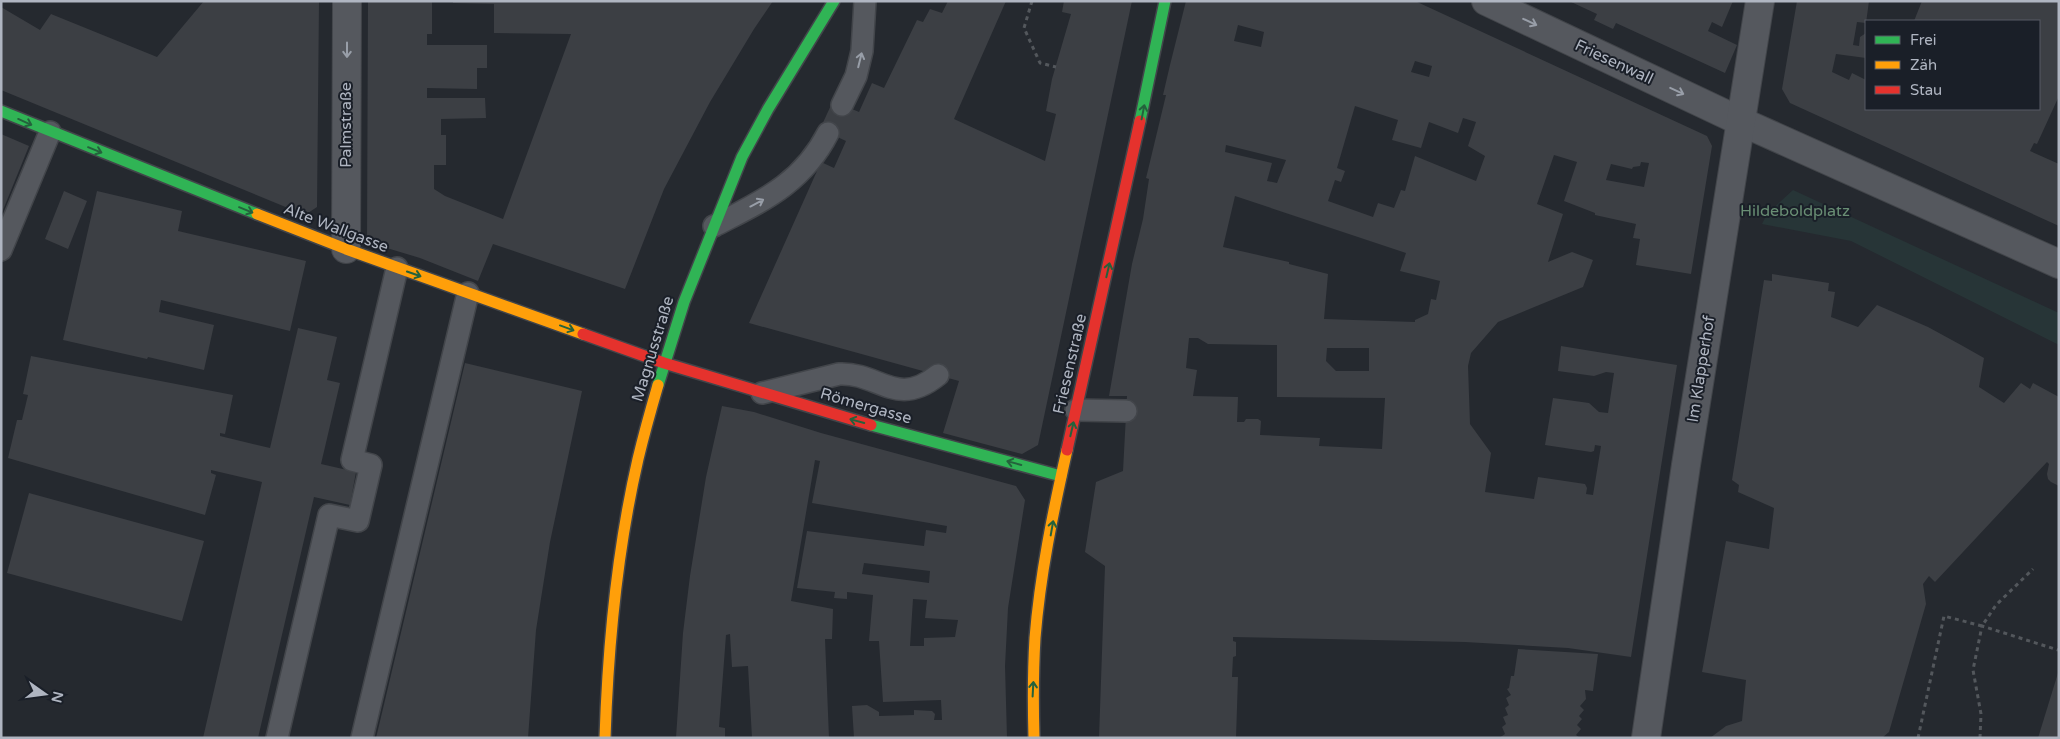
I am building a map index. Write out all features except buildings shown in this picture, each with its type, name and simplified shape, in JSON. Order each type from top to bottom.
[{"type":"street","name":"Palmstraße","points":[[346,250],[347,1]]},
{"type":"street","name":"Magnusstraße","points":[[605,738],[608,670],[618,571],[638,459],[664,363],[684,302],[742,157],[768,109],[834,1]]},
{"type":"street","name":"Friesenstraße","points":[[1034,738],[1032,711],[1037,608],[1061,476],[1126,194],[1165,1]]},
{"type":"street","name":"Friesenwall","points":[[1486,1],[1742,122]]},
{"type":"street","name":"Im Klapperhof","points":[[1646,738],[1686,465],[1760,1]]},
{"type":"street","name":"Alte Wallgasse","points":[[1,111],[346,250],[664,363]]},
{"type":"street","points":[[1742,122],[2059,264]]},
{"type":"street","name":"Römergasse","points":[[664,363],[834,415],[1061,476]]},
{"type":"lane","points":[[842,105],[856,76],[862,51],[865,1]]},
{"type":"lane","points":[[1,250],[50,132]]},
{"type":"lane","points":[[714,226],[777,193],[802,172],[828,133]]},
{"type":"lane","points":[[277,738],[330,515],[358,521],[371,465],[352,460],[397,268]]},
{"type":"lane","points":[[362,738],[468,293]]},
{"type":"lane","points":[[762,393],[839,374],[856,376],[880,386],[902,390],[922,386],[938,375]]},
{"type":"lane","points":[[1076,410],[1126,411]]},
{"type":"path","points":[[1032,1],[1024,28],[1040,63],[1056,67]]},
{"type":"path","points":[[1980,738],[1981,714],[1974,670],[1982,626],[1996,605],[2033,568]]},
{"type":"path","points":[[1918,738],[1944,616],[2058,650]]},
{"type":"green space","name":"Hildeboldplatz","points":[[1793,190],[2059,313],[2059,345],[1851,241],[1762,224],[1767,214]]},
{"type":"traffic: fast","points":[[658,385],[684,302],[742,157],[768,109],[834,1]]},
{"type":"traffic: fast","points":[[1140,121],[1165,1]]},
{"type":"traffic: fast","points":[[1,111],[257,214]]},
{"type":"traffic: fast","points":[[871,425],[1061,476]]},
{"type":"traffic: slow","points":[[257,214],[346,249],[583,334]]},
{"type":"traffic: slow","points":[[605,738],[611,632],[624,528],[638,459],[658,385]]},
{"type":"traffic: slow","points":[[1034,738],[1033,701],[1037,614],[1048,544],[1067,450]]},
{"type":"traffic: jam","points":[[1067,450],[1140,121]]},
{"type":"traffic: jam","points":[[583,334],[664,363],[871,425]]}]
